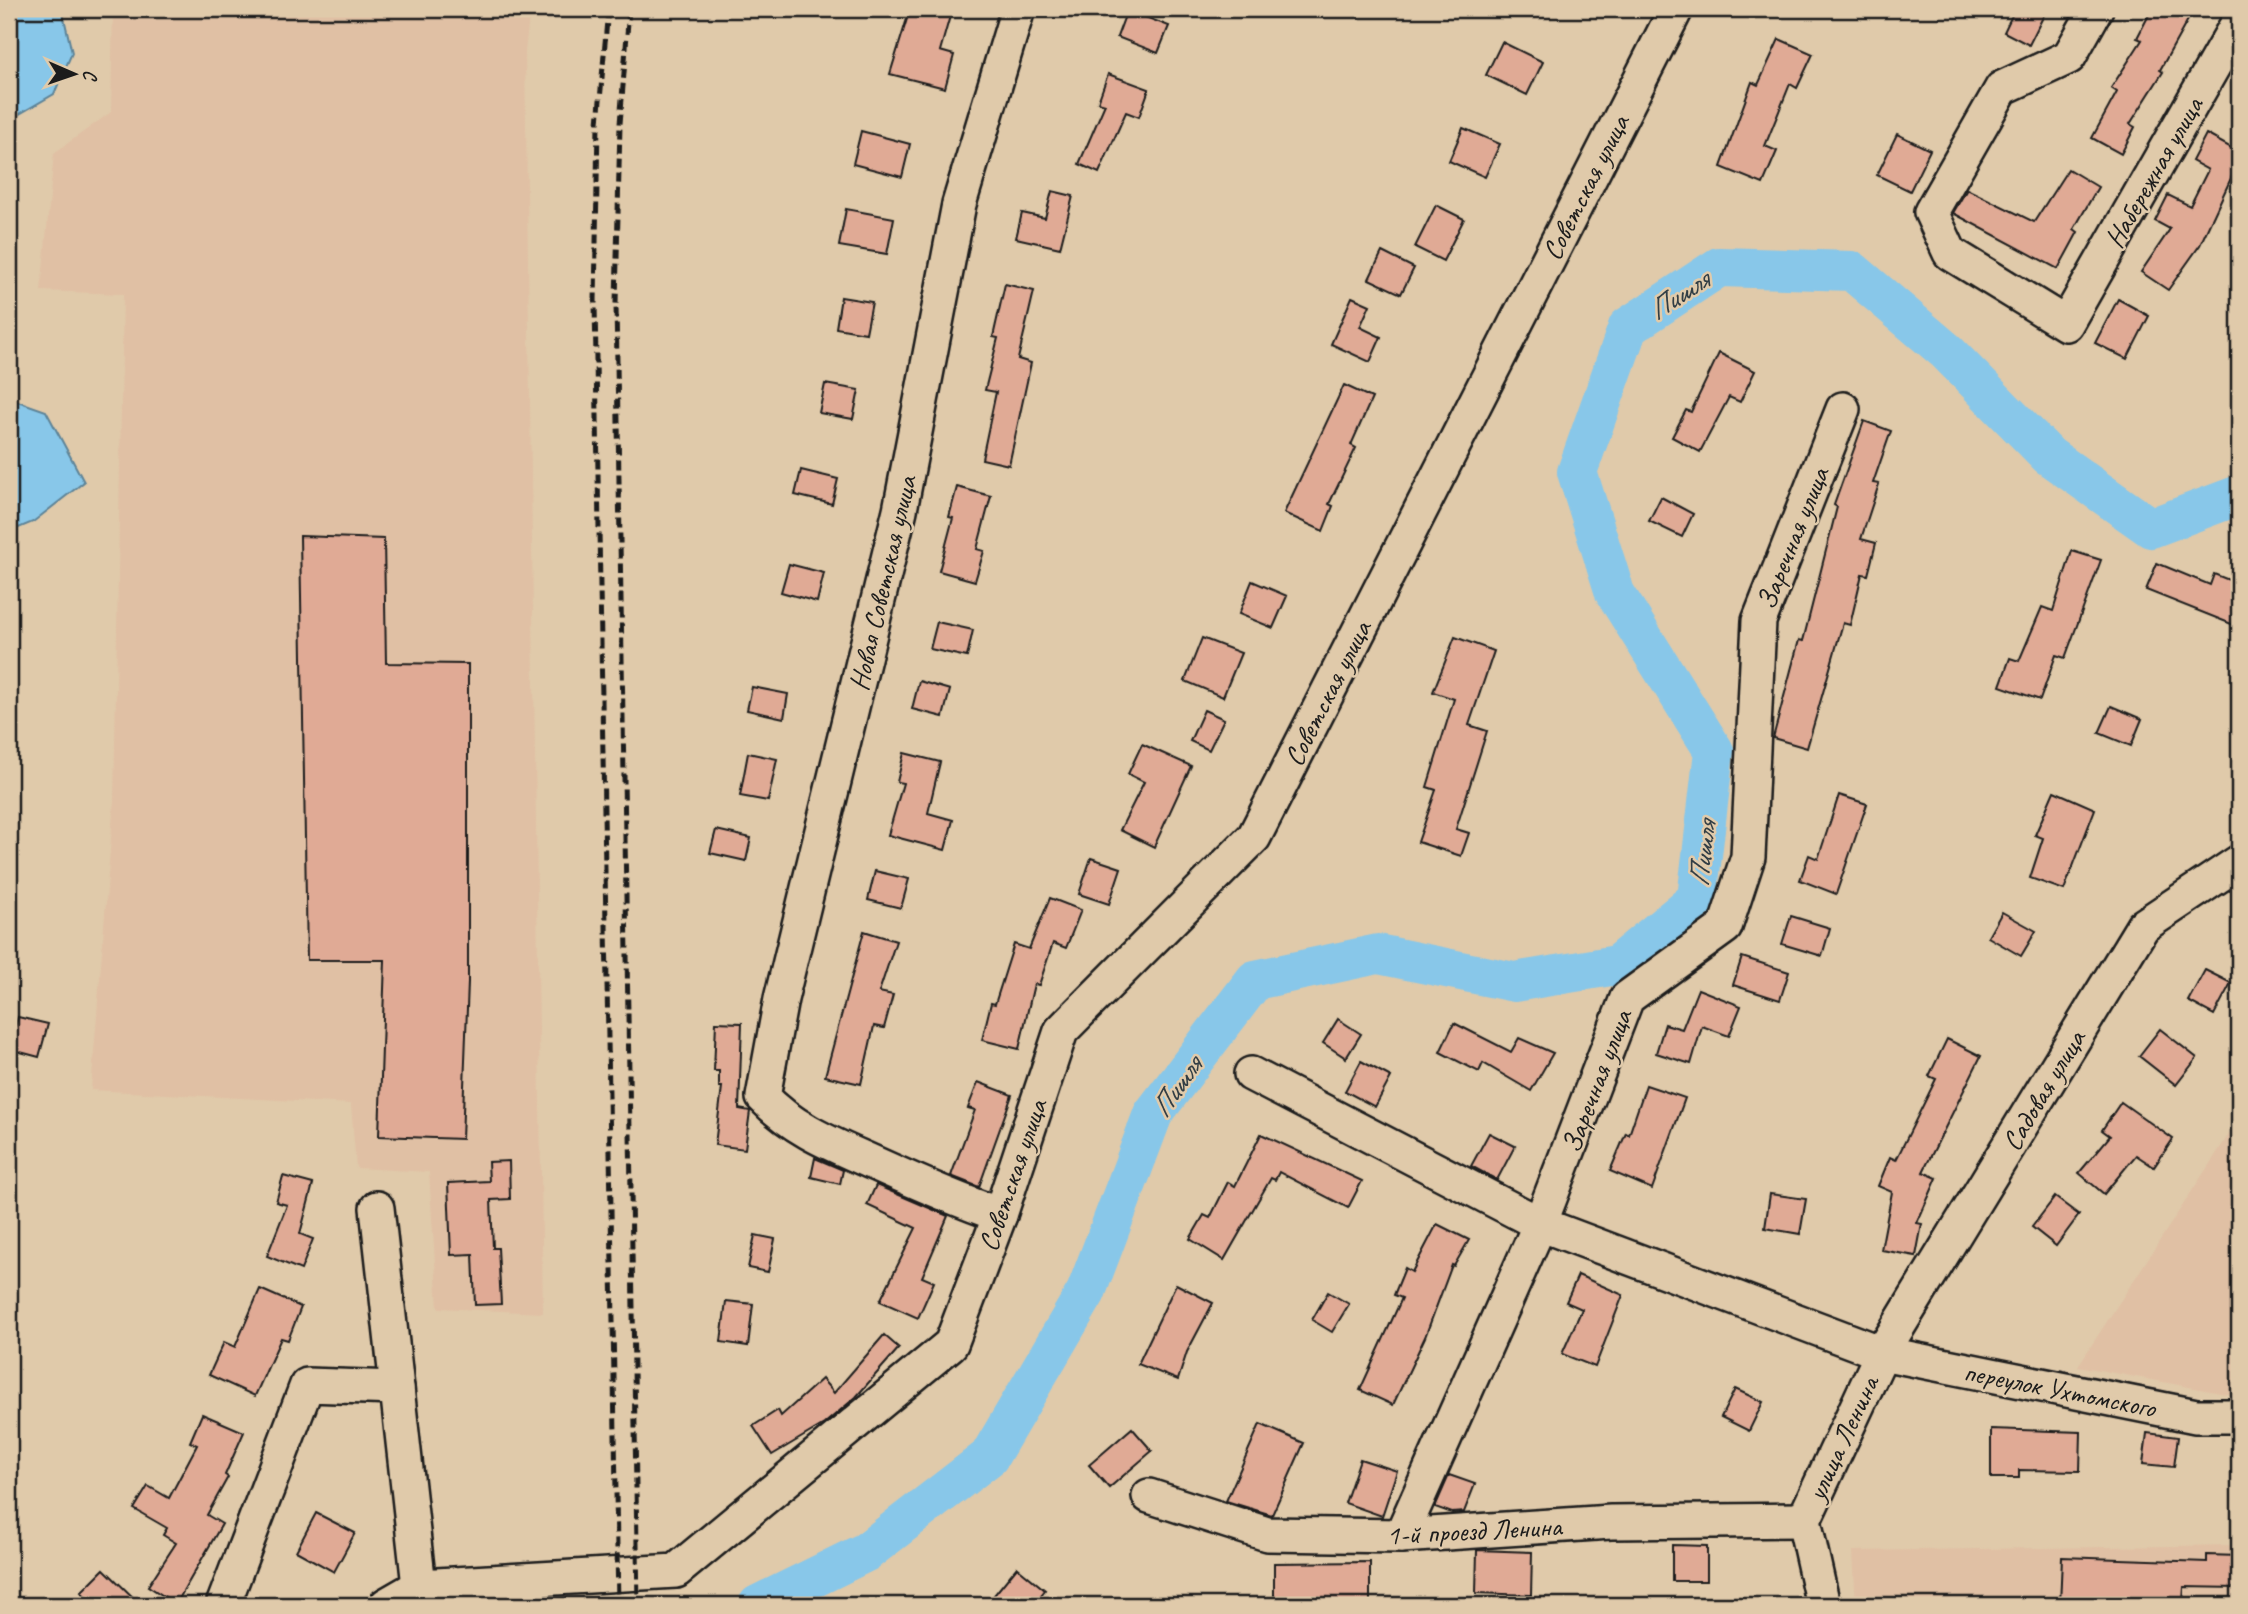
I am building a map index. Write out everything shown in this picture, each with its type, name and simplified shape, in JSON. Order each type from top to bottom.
[{"type":"street","name":"Новая Советская улица","points":[[1000,1215],[953,1199],[813,1135],[781,1116],[763,1097],[782,999],[900,510],[959,204],[1018,9]]},
{"type":"street","name":"Советская улица","points":[[419,1587],[676,1571],[951,1344],[1000,1215],[1061,1031],[1254,837],[1676,9]]},
{"type":"street","name":"Набережная улица","points":[[2096,9],[2069,57],[2003,88],[1930,212],[1950,253],[2066,324],[2239,21]]},
{"type":"street","name":"Заречная улица","points":[[1401,1536],[1540,1224],[1627,998],[1726,927],[1748,857],[1759,621],[1843,409]]},
{"type":"street","name":"Садовая улица","points":[[1882,1353],[2143,926],[2239,862]]},
{"type":"street","name":"переулок Ухтомского","points":[[1251,1074],[1540,1224],[1882,1353],[2196,1416],[2239,1416]]},
{"type":"street","points":[[377,1208],[419,1587],[386,1605]]},
{"type":"street","name":"улица Ленина","points":[[1824,1605],[1804,1520],[1882,1353]]},
{"type":"street","points":[[223,1605],[307,1385],[397,1388]]},
{"type":"street","name":"1-й проезд Ленина","points":[[1149,1496],[1267,1534],[1401,1536],[1611,1522],[1804,1520]]},
{"type":"shaded area","points":[[113,9],[530,9],[525,52],[543,1313],[438,1308],[429,1172],[356,1168],[351,1104],[91,1090],[114,800],[123,294],[41,291],[54,153],[111,112]]},
{"type":"shaded area","points":[[2239,1119],[2239,1394],[2226,1394],[2078,1366]]},
{"type":"shaded area","points":[[2239,1545],[2239,1605],[1856,1605],[1853,1551]]},
{"type":"water","points":[[9,9],[62,9],[72,53],[54,94],[9,120]]},
{"type":"water","points":[[9,398],[46,411],[84,482],[33,522],[9,532]]},
{"type":"building","points":[[910,9],[952,9],[940,51],[954,55],[945,88],[890,74]]},
{"type":"building","points":[[2015,9],[2047,9],[2029,45],[2004,32]]},
{"type":"building","points":[[2152,9],[2194,9],[2160,70],[2163,72],[2130,124],[2135,127],[2121,154],[2092,138],[2117,92],[2111,88],[2142,40],[2137,38]]},
{"type":"building","points":[[1127,10],[1169,26],[1158,53],[1117,37]]},
{"type":"building","points":[[1779,39],[1813,54],[1797,88],[1790,84],[1765,146],[1777,151],[1763,184],[1721,167],[1752,82],[1758,85]]},
{"type":"building","points":[[1502,42],[1543,62],[1527,95],[1486,75]]},
{"type":"building","points":[[1108,74],[1149,89],[1139,117],[1126,112],[1099,173],[1079,164],[1105,104],[1098,102]]},
{"type":"building","points":[[1463,128],[1500,144],[1485,177],[1449,161]]},
{"type":"building","points":[[861,131],[910,144],[902,177],[853,164]]},
{"type":"building","points":[[1897,134],[1930,150],[1910,191],[1877,175]]},
{"type":"building","points":[[2206,134],[2239,152],[2239,161],[2200,245],[2168,290],[2141,272],[2170,229],[2155,221],[2168,195],[2190,206],[2208,170],[2192,161]]},
{"type":"building","points":[[2068,169],[2098,187],[2074,229],[2078,232],[2058,269],[1953,213],[1967,189],[2034,222]]},
{"type":"building","points":[[1052,191],[1073,196],[1060,248],[1016,238],[1022,213],[1045,218]]},
{"type":"building","points":[[1436,205],[1464,219],[1443,261],[1415,247]]},
{"type":"building","points":[[846,209],[894,218],[887,254],[839,246]]},
{"type":"building","points":[[1382,252],[1414,268],[1401,294],[1369,279]]},
{"type":"building","points":[[1005,284],[1034,291],[1018,359],[1031,363],[1009,465],[982,459],[996,392],[985,390],[998,338],[993,337]]},
{"type":"building","points":[[841,297],[872,302],[866,333],[836,328]]},
{"type":"building","points":[[1352,297],[1370,305],[1360,327],[1381,337],[1370,362],[1331,344]]},
{"type":"building","points":[[2118,299],[2149,316],[2127,359],[2095,343]]},
{"type":"building","points":[[1719,353],[1755,371],[1740,402],[1729,397],[1700,452],[1672,437],[1686,410],[1691,412]]},
{"type":"building","points":[[825,384],[859,390],[853,419],[819,413]]},
{"type":"building","points":[[1344,385],[1372,398],[1351,445],[1356,448],[1329,504],[1333,506],[1323,531],[1284,513]]},
{"type":"building","points":[[1864,421],[1891,431],[1873,483],[1879,484],[1861,539],[1876,543],[1868,575],[1862,574],[1850,625],[1843,623],[1807,748],[1773,738],[1799,640],[1803,641],[1837,507],[1834,505]]},
{"type":"building","points":[[801,470],[838,479],[832,504],[795,495]]},
{"type":"building","points":[[957,487],[991,496],[977,549],[984,551],[975,581],[939,571],[953,518],[949,517]]},
{"type":"building","points":[[1661,497],[1693,514],[1682,537],[1649,521]]},
{"type":"building","points":[[300,536],[384,539],[386,663],[468,664],[468,982],[462,1139],[379,1136],[385,960],[307,960]]},
{"type":"building","points":[[2072,551],[2101,560],[2065,658],[2056,655],[2040,700],[2000,686],[2010,658],[2019,661],[2042,607],[2053,611]]},
{"type":"building","points":[[2157,563],[2210,585],[2214,574],[2239,584],[2239,627],[2146,590]]},
{"type":"building","points":[[789,564],[824,573],[817,602],[781,592]]},
{"type":"building","points":[[1252,581],[1287,596],[1273,628],[1239,614]]},
{"type":"building","points":[[937,622],[973,630],[967,657],[930,649]]},
{"type":"building","points":[[1455,637],[1494,651],[1469,725],[1487,731],[1456,829],[1469,833],[1461,856],[1418,842],[1436,790],[1427,787],[1454,699],[1433,692]]},
{"type":"building","points":[[1202,638],[1241,653],[1223,697],[1185,681]]},
{"type":"building","points":[[919,681],[950,690],[943,717],[912,709]]},
{"type":"building","points":[[752,687],[788,694],[784,718],[747,710]]},
{"type":"building","points":[[2111,706],[2142,719],[2131,746],[2099,733]]},
{"type":"building","points":[[1204,710],[1224,719],[1209,750],[1190,741]]},
{"type":"building","points":[[1142,744],[1191,766],[1154,847],[1120,830],[1144,782],[1128,774]]},
{"type":"building","points":[[748,753],[777,759],[768,801],[740,796]]},
{"type":"building","points":[[904,753],[940,762],[928,813],[953,820],[945,850],[888,835],[903,783],[897,782]]},
{"type":"building","points":[[2054,791],[2095,809],[2064,890],[2030,878],[2043,838],[2035,835]]},
{"type":"building","points":[[1839,795],[1867,804],[1836,894],[1800,880],[1809,855],[1818,859]]},
{"type":"building","points":[[716,830],[751,838],[746,861],[710,853]]},
{"type":"building","points":[[1091,858],[1121,868],[1109,904],[1079,894]]},
{"type":"building","points":[[875,871],[909,879],[901,908],[868,900]]},
{"type":"building","points":[[1050,898],[1081,910],[1066,948],[1053,943],[1039,985],[1034,984],[1019,1049],[982,1040],[991,1003],[995,1004],[1014,944],[1029,949]]},
{"type":"building","points":[[2002,912],[2036,931],[2021,956],[1988,937]]},
{"type":"building","points":[[1791,916],[1830,928],[1822,956],[1782,944]]},
{"type":"building","points":[[864,931],[896,941],[879,992],[893,995],[884,1028],[874,1026],[861,1084],[825,1076]]},
{"type":"building","points":[[1742,957],[1789,972],[1780,1000],[1733,985]]},
{"type":"building","points":[[2205,970],[2231,983],[2214,1015],[2188,1001]]},
{"type":"building","points":[[1698,989],[1741,1006],[1729,1036],[1702,1026],[1691,1064],[1656,1053],[1665,1024],[1682,1029]]},
{"type":"building","points":[[18,1017],[48,1024],[39,1057],[9,1049]]},
{"type":"building","points":[[1338,1019],[1361,1034],[1346,1058],[1323,1043]]},
{"type":"building","points":[[716,1022],[742,1023],[739,1109],[750,1111],[745,1149],[715,1145],[722,1087],[719,1087],[719,1071],[714,1071]]},
{"type":"building","points":[[1454,1023],[1511,1052],[1519,1038],[1553,1053],[1531,1091],[1483,1063],[1479,1072],[1440,1052]]},
{"type":"building","points":[[2160,1029],[2197,1058],[2176,1085],[2139,1056]]},
{"type":"building","points":[[1947,1039],[1981,1056],[1923,1172],[1937,1178],[1917,1223],[1922,1224],[1916,1256],[1881,1250],[1892,1192],[1878,1186],[1890,1157],[1896,1160],[1936,1079],[1929,1076]]},
{"type":"building","points":[[1361,1061],[1391,1077],[1375,1107],[1345,1091]]},
{"type":"building","points":[[978,1082],[1012,1095],[979,1187],[951,1176],[975,1110],[968,1108]]},
{"type":"building","points":[[1646,1085],[1685,1098],[1652,1189],[1610,1171],[1626,1133],[1629,1135]]},
{"type":"building","points":[[2121,1102],[2173,1139],[2154,1167],[2136,1155],[2104,1194],[2079,1173],[2110,1136],[2102,1130]]},
{"type":"building","points":[[1489,1133],[1515,1146],[1497,1180],[1471,1166]]},
{"type":"building","points":[[1261,1134],[1362,1181],[1348,1208],[1279,1172],[1275,1180],[1271,1178],[1224,1260],[1190,1239],[1204,1215],[1210,1218],[1228,1182],[1235,1186]]},
{"type":"building","points":[[815,1158],[843,1170],[840,1184],[811,1177]]},
{"type":"building","points":[[509,1161],[510,1199],[491,1200],[493,1248],[498,1248],[501,1304],[475,1305],[473,1254],[451,1255],[448,1183],[489,1181],[488,1162]]},
{"type":"building","points":[[283,1176],[313,1184],[300,1234],[313,1239],[301,1270],[267,1256],[287,1205],[276,1202]]},
{"type":"building","points":[[876,1185],[948,1216],[922,1277],[934,1282],[918,1318],[880,1301],[916,1228],[867,1205]]},
{"type":"building","points":[[1770,1194],[1806,1199],[1800,1234],[1765,1228]]},
{"type":"building","points":[[2055,1197],[2079,1215],[2056,1246],[2032,1227]]},
{"type":"building","points":[[1437,1224],[1469,1240],[1454,1266],[1452,1265],[1425,1337],[1393,1405],[1360,1390],[1402,1298],[1394,1295],[1405,1268],[1412,1272]]},
{"type":"building","points":[[755,1235],[775,1239],[768,1272],[748,1268]]},
{"type":"building","points":[[1578,1275],[1623,1295],[1595,1367],[1562,1354],[1582,1309],[1566,1302]]},
{"type":"building","points":[[1176,1284],[1213,1303],[1187,1352],[1178,1380],[1138,1364]]},
{"type":"building","points":[[260,1289],[301,1307],[288,1340],[281,1338],[255,1396],[209,1375],[224,1342],[235,1347]]},
{"type":"building","points":[[1328,1292],[1349,1304],[1332,1332],[1312,1320]]},
{"type":"building","points":[[726,1301],[753,1304],[748,1346],[721,1342]]},
{"type":"building","points":[[884,1335],[899,1348],[856,1397],[824,1424],[772,1455],[753,1426],[778,1410],[781,1416],[822,1379],[834,1393]]},
{"type":"building","points":[[1735,1389],[1763,1402],[1749,1431],[1721,1417]]},
{"type":"building","points":[[202,1414],[244,1432],[225,1475],[228,1477],[207,1515],[222,1524],[176,1604],[148,1586],[176,1543],[163,1535],[167,1528],[134,1509],[148,1486],[169,1498],[197,1445],[190,1442]]},
{"type":"building","points":[[1260,1424],[1304,1443],[1272,1515],[1226,1501]]},
{"type":"building","points":[[1132,1428],[1152,1451],[1109,1488],[1089,1465]]},
{"type":"building","points":[[1991,1429],[2081,1432],[2080,1471],[2019,1470],[2019,1478],[1991,1478]]},
{"type":"building","points":[[2147,1433],[2178,1437],[2174,1467],[2143,1464]]},
{"type":"building","points":[[1360,1459],[1397,1471],[1382,1516],[1345,1503]]},
{"type":"building","points":[[1449,1475],[1475,1484],[1464,1512],[1452,1513],[1435,1507]]},
{"type":"building","points":[[316,1513],[355,1533],[334,1572],[296,1551]]},
{"type":"building","points":[[1672,1545],[1707,1546],[1707,1581],[1672,1581]]},
{"type":"building","points":[[1477,1550],[1532,1552],[1531,1595],[1476,1593]]},
{"type":"building","points":[[2207,1555],[2239,1556],[2239,1588],[2184,1587],[2183,1601],[2100,1597],[2100,1605],[2060,1605],[2062,1557],[2207,1562]]},
{"type":"building","points":[[1370,1562],[1370,1605],[1274,1605],[1274,1563]]},
{"type":"building","points":[[1017,1567],[1045,1590],[1033,1605],[986,1605]]},
{"type":"building","points":[[104,1569],[141,1605],[95,1605],[81,1592]]},
{"type":"waterway","name":"Пишля","points":[[758,1605],[866,1552],[989,1457],[1086,1292],[1153,1114],[1255,980],[1378,954],[1514,982],[1617,965],[1697,899],[1714,751],[1615,593],[1577,472],[1628,327],[1719,267],[1852,271],[1946,351],[2049,456],[2151,528],[2239,495]]},
{"type":"railway","points":[[608,9],[598,123],[595,303],[618,1605]]},
{"type":"railway","points":[[629,9],[620,124],[616,304],[638,1605]]}]
